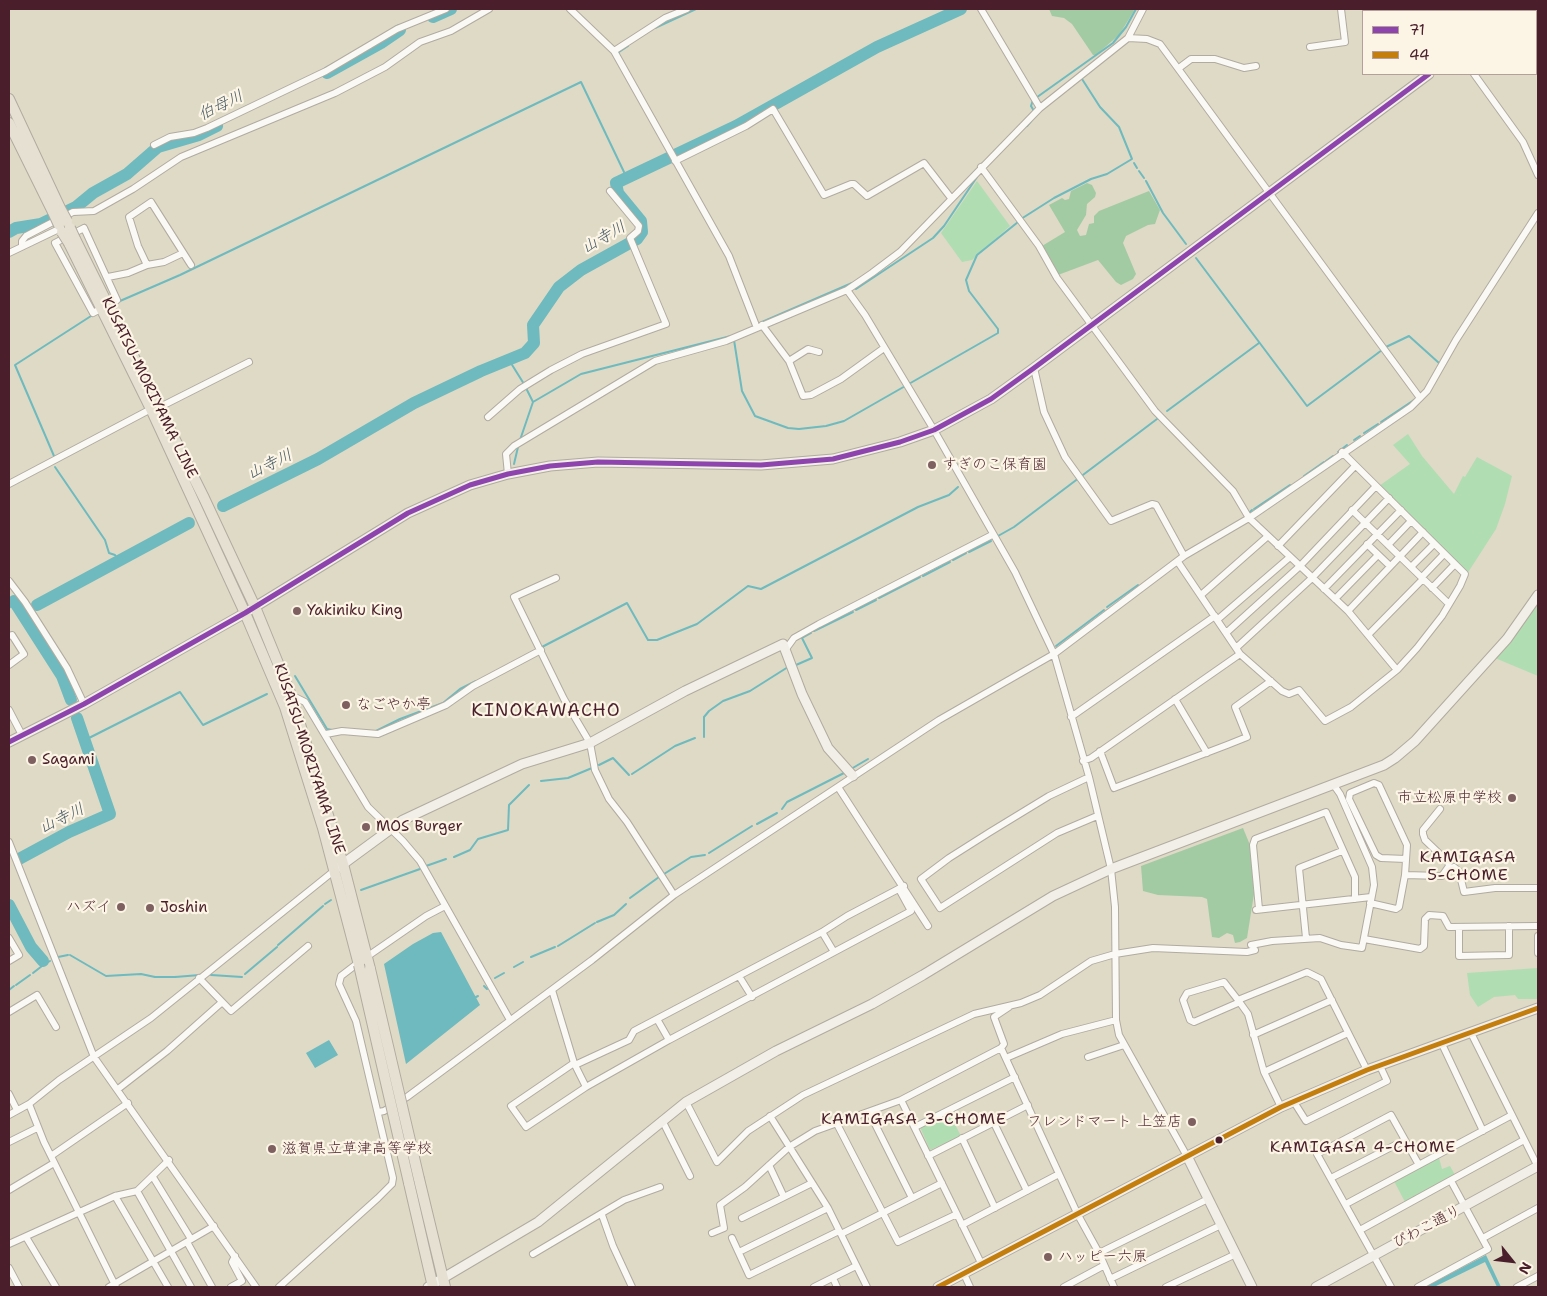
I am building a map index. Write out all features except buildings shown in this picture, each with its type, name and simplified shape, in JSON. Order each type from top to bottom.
[{"type":"main road","name":"KUSATSU-MORIYAMA LINE","points":[[9,99],[64,227],[255,607],[291,695],[339,867],[358,964],[414,1181],[444,1283]]},
{"type":"main road","name":"KUSATSU-MORIYAMA LINE","points":[[9,123],[56,210]]},
{"type":"main road","name":"KUSATSU-MORIYAMA LINE","points":[[154,409],[285,707],[368,956],[414,1181],[431,1286]]},
{"type":"street","points":[[154,145],[170,137],[194,133],[207,128],[326,72],[397,29],[446,9]]},
{"type":"street","points":[[22,246],[22,241],[26,236],[73,212],[94,211],[133,189],[181,157],[335,93],[385,67],[420,42],[451,31],[489,9]]},
{"type":"street","points":[[570,9],[614,51],[729,256],[759,326],[789,362],[803,396],[852,372],[884,348]]},
{"type":"street","points":[[614,51],[665,18],[687,9]]},
{"type":"street","points":[[981,9],[1040,108]]},
{"type":"street","points":[[508,474],[506,454],[514,446],[655,361],[726,341],[847,290],[900,252],[1040,108],[1128,38],[1143,9]]},
{"type":"street","points":[[1310,47],[1345,42],[1341,9]]},
{"type":"street","points":[[1128,38],[1146,39],[1160,44],[1420,398]]},
{"type":"street","points":[[1179,68],[1191,59],[1216,60],[1244,68],[1256,66]]},
{"type":"street","points":[[9,742],[84,704],[245,613],[408,513],[470,485],[508,474],[550,466],[598,462],[791,464],[857,455],[934,430],[991,399],[1428,75]]},
{"type":"street","points":[[1475,75],[1523,142],[1538,175]]},
{"type":"street","points":[[675,161],[746,126],[773,109],[824,195],[854,184],[867,196],[924,162],[951,198]]},
{"type":"street","points":[[981,167],[1039,246],[1057,278],[1156,411],[1233,491],[1248,518],[1348,611],[1397,670]]},
{"type":"street","points":[[488,417],[520,389],[551,370],[582,354],[666,324],[630,238],[638,231],[639,226],[610,191]]},
{"type":"street","points":[[147,264],[138,246],[129,217],[151,202],[190,265]]},
{"type":"street","points":[[379,1112],[384,1111],[407,1096],[552,990],[674,895],[963,705],[1054,654],[1184,556],[1248,518],[1420,398],[1538,213]]},
{"type":"street","points":[[9,253],[64,227]]},
{"type":"street","points":[[84,228],[108,276],[117,300],[104,306],[93,313],[55,243],[84,228]]},
{"type":"street","points":[[108,276],[128,273],[147,264],[164,262],[183,253]]},
{"type":"street","points":[[847,290],[865,315],[934,430],[1015,572],[1054,654],[1089,777],[1110,866],[1115,907],[1116,1020],[1119,1035],[1188,1158],[1252,1287]]},
{"type":"street","points":[[789,362],[808,349],[819,352]]},
{"type":"street","points":[[9,484],[249,362]]},
{"type":"street","points":[[1034,368],[1044,412],[1065,457],[1111,521],[1152,504],[1156,505],[1184,556]]},
{"type":"street","points":[[1178,562],[1240,654],[1282,691],[1289,694],[1298,690],[1325,721],[1351,708],[1397,670],[1442,616],[1465,574],[1342,452]]},
{"type":"street","points":[[1278,546],[1355,466]]},
{"type":"street","points":[[1226,633],[1300,566],[1376,486]]},
{"type":"street","points":[[1236,648],[1312,578],[1389,498]]},
{"type":"street","points":[[1352,510],[1449,604]]},
{"type":"street","points":[[1324,589],[1401,510]]},
{"type":"street","points":[[1388,545],[1411,521]]},
{"type":"street","points":[[1348,611],[1423,532]]},
{"type":"street","points":[[786,649],[794,638],[819,624],[992,534]]},
{"type":"street","points":[[1201,595],[1268,536]]},
{"type":"street","points":[[1367,544],[1390,566]]},
{"type":"street","points":[[1411,567],[1434,544]]},
{"type":"street","points":[[1368,635],[1444,554]]},
{"type":"street","points":[[1335,600],[1378,555]]},
{"type":"street","points":[[1071,717],[1216,618],[1290,557]]},
{"type":"street","points":[[1432,588],[1455,564]]},
{"type":"street","points":[[556,578],[514,597],[564,699],[590,743],[595,770],[608,799],[627,822],[674,895]]},
{"type":"street","points":[[9,581],[25,602],[67,668],[84,704]]},
{"type":"street","points":[[431,1286],[444,1283],[538,1222],[686,1102],[776,1051],[898,990],[1053,896],[1110,866],[1384,765],[1403,752],[1507,639],[1528,613],[1538,595]]},
{"type":"street","points":[[9,636],[12,635],[24,654],[9,664]]},
{"type":"street","points":[[9,1115],[29,1104],[151,1018],[390,828],[522,764],[590,743],[685,691],[784,644],[802,694],[828,748],[853,776]]},
{"type":"street","points":[[326,734],[342,731],[378,734],[446,705],[474,686],[541,650]]},
{"type":"street","points":[[1083,760],[1100,751],[1240,654]]},
{"type":"street","points":[[1100,751],[1114,788],[1247,737],[1236,708],[1271,681]]},
{"type":"street","points":[[291,695],[305,702],[326,734],[365,802],[420,861],[510,1020]]},
{"type":"street","points":[[1175,699],[1207,753]]},
{"type":"street","points":[[9,710],[22,735]]},
{"type":"street","points":[[1089,777],[1032,806],[949,858],[921,879],[940,908],[1056,832],[1097,816]]},
{"type":"street","points":[[1355,899],[1355,877],[1342,852],[1326,812],[1258,836],[1252,845],[1257,910],[1355,899],[1371,900],[1396,909],[1399,907],[1405,875],[1407,845],[1379,785],[1374,783],[1350,793],[1349,799],[1376,855],[1381,858],[1406,859]]},
{"type":"street","points":[[686,1102],[717,1162],[748,1131],[803,1095],[974,1014],[1021,1003],[1057,986],[1090,961],[1115,954],[1153,948],[1247,952],[1272,941],[1306,938],[1320,938],[1360,949],[1364,939],[1374,885],[1372,867],[1340,794],[1332,784]]},
{"type":"street","points":[[838,787],[901,888],[928,926]]},
{"type":"street","points":[[1405,875],[1442,876],[1449,866],[1448,862],[1425,840],[1423,834],[1423,830],[1440,809]]},
{"type":"street","points":[[9,842],[94,1057],[169,1160],[256,1287]]},
{"type":"street","points":[[1306,938],[1300,867],[1342,852]]},
{"type":"street","points":[[1454,867],[1459,872],[1464,892],[1495,888],[1538,888]]},
{"type":"street","points":[[901,888],[911,911],[669,1040],[586,1087],[526,1127],[511,1106],[575,1064],[629,1040],[634,1031],[740,976],[901,888]]},
{"type":"street","points":[[368,956],[426,916],[446,906]]},
{"type":"street","points":[[1364,939],[1420,949],[1424,946],[1425,919],[1429,915],[1443,916],[1449,927],[1538,926]]},
{"type":"street","points":[[1459,927],[1459,956],[1509,955],[1509,926]]},
{"type":"street","points":[[822,932],[834,952]]},
{"type":"street","points":[[1538,936],[1538,953]]},
{"type":"street","points":[[9,938],[19,955],[9,961]]},
{"type":"street","points":[[199,978],[221,1003],[231,1011],[308,946]]},
{"type":"street","points":[[280,1287],[392,1184],[394,1178],[356,1021],[339,984],[341,976],[358,964]]},
{"type":"street","points":[[1281,1107],[1264,1072],[1248,1014],[1239,1001],[1224,982],[1187,993],[1183,1000],[1190,1020],[1194,1022],[1239,1001],[1307,972],[1320,979],[1367,1070]]},
{"type":"street","points":[[740,976],[752,997]]},
{"type":"street","points":[[552,990],[575,1064],[586,1087]]},
{"type":"street","points":[[9,1012],[37,996],[56,1027]]},
{"type":"street","points":[[1253,1035],[1332,1000]]},
{"type":"street","points":[[118,1089],[167,1051],[221,1003]]},
{"type":"street","points":[[712,1233],[724,1228],[720,1205],[790,1147],[815,1131],[901,1100],[1001,1048],[1004,1044],[994,1017],[1015,1004]]},
{"type":"street","points":[[938,1287],[1188,1158],[1281,1107],[1367,1070],[1538,1008]]},
{"type":"street","points":[[657,1019],[669,1040]]},
{"type":"street","points":[[1006,1058],[1062,1034],[1116,1020]]},
{"type":"street","points":[[1264,1072],[1348,1033]]},
{"type":"street","points":[[1471,1033],[1538,1167]]},
{"type":"street","points":[[1442,1044],[1483,1131]]},
{"type":"street","points":[[1088,1057],[1124,1045]]},
{"type":"street","points":[[1001,1048],[1078,1215],[1099,1253],[1103,1266],[1114,1287]]},
{"type":"street","points":[[1294,1102],[1306,1121],[1387,1081],[1380,1066]]},
{"type":"street","points":[[915,1127],[1015,1077]]},
{"type":"street","points":[[9,1094],[17,1110]]},
{"type":"street","points":[[901,1100],[982,1265]]},
{"type":"street","points":[[51,1156],[128,1103]]},
{"type":"street","points":[[29,1104],[37,1128],[113,1286],[214,1226]]},
{"type":"street","points":[[928,1156],[1028,1105]]},
{"type":"street","points":[[869,1112],[912,1198]]},
{"type":"street","points":[[1391,1287],[1318,1154],[1391,1115],[1419,1165]]},
{"type":"street","points":[[770,1116],[828,1208],[866,1287]]},
{"type":"street","points":[[1346,1204],[1512,1116]]},
{"type":"street","points":[[662,1120],[690,1176]]},
{"type":"street","points":[[994,1123],[1027,1191]]},
{"type":"street","points":[[837,1124],[898,1242],[957,1214]]},
{"type":"street","points":[[9,1142],[37,1128]]},
{"type":"street","points":[[962,1138],[995,1208]]},
{"type":"street","points":[[1331,1178],[1405,1140]]},
{"type":"street","points":[[1360,1230],[1524,1140]]},
{"type":"street","points":[[9,1244],[115,1196],[138,1191],[169,1160]]},
{"type":"street","points":[[9,1190],[54,1163]]},
{"type":"street","points":[[769,1166],[784,1197]]},
{"type":"street","name":"びわこ通り","points":[[1316,1287],[1538,1167]]},
{"type":"street","points":[[962,1225],[1059,1174]]},
{"type":"street","points":[[153,1177],[189,1240],[212,1287]]},
{"type":"street","points":[[1418,1287],[1488,1249],[1451,1181]]},
{"type":"street","points":[[742,1218],[812,1183]]},
{"type":"street","points":[[732,1238],[749,1275],[883,1213],[942,1183]]},
{"type":"street","points":[[533,1254],[566,1232],[602,1215],[624,1200],[660,1186]]},
{"type":"street","points":[[138,1191],[191,1287]]},
{"type":"street","points":[[115,1196],[168,1287]]},
{"type":"street","points":[[1099,1253],[1208,1199]]},
{"type":"street","points":[[739,1252],[828,1208]]},
{"type":"street","points":[[1482,1238],[1538,1208]]},
{"type":"street","points":[[602,1215],[607,1234],[632,1287]]},
{"type":"street","points":[[1110,1279],[1221,1225]]},
{"type":"street","points":[[26,1237],[56,1287]]},
{"type":"street","points":[[1166,1287],[1236,1254]]},
{"type":"street","points":[[231,1287],[242,1281],[232,1262],[235,1256]]},
{"type":"street","points":[[814,1287],[856,1266]]},
{"type":"street","points":[[1064,1287],[1103,1266]]},
{"type":"street","points":[[9,1268],[19,1287]]},
{"type":"street","points":[[964,1274],[970,1287]]},
{"type":"street","points":[[1517,1287],[1526,1285],[1538,1276]]},
{"type":"street","points":[[832,1278],[837,1287]]},
{"type":"green space","points":[[1049,9],[1133,9],[1134,11],[1119,35],[1096,55],[1093,55],[1072,24],[1064,18],[1052,16]]},
{"type":"green space","points":[[977,181],[1010,226],[972,260],[962,262],[941,233]]},
{"type":"green space","points":[[1087,183],[1092,185],[1096,193],[1095,197],[1087,204],[1086,215],[1077,230],[1080,236],[1086,235],[1089,224],[1094,223],[1094,216],[1099,211],[1149,191],[1160,210],[1155,224],[1148,225],[1126,236],[1123,243],[1136,274],[1133,279],[1121,285],[1116,282],[1098,260],[1058,275],[1042,246],[1065,232],[1049,205],[1062,198],[1065,200],[1069,199],[1071,191]]},
{"type":"green space","points":[[1408,434],[1422,456],[1454,494],[1463,476],[1465,477],[1477,457],[1512,476],[1496,529],[1467,574],[1379,486],[1410,464],[1393,445]]},
{"type":"green space","points":[[1538,603],[1538,676],[1495,658]]},
{"type":"green space","points":[[1243,828],[1250,845],[1254,894],[1247,938],[1235,943],[1233,935],[1227,933],[1219,938],[1212,937],[1207,899],[1202,897],[1158,895],[1143,891],[1141,866]]},
{"type":"green space","points":[[1538,968],[1538,999],[1518,999],[1515,995],[1494,997],[1478,1007],[1470,995],[1467,973]]},
{"type":"green space","points":[[949,1113],[961,1136],[930,1150],[920,1127]]},
{"type":"green space","points":[[1439,1158],[1442,1169],[1450,1166],[1455,1175],[1405,1202],[1394,1181]]},
{"type":"water","points":[[441,932],[480,1005],[406,1064],[384,964],[413,944],[433,933]]},
{"type":"water","points":[[329,1040],[338,1055],[315,1068],[306,1053]]},
{"type":"water","points":[[1486,1255],[1501,1287],[1497,1287],[1485,1262],[1434,1287],[1425,1287]]},
{"type":"waterway","name":"伯母川","points":[[433,17],[451,9]]},
{"type":"waterway","points":[[655,28],[696,9]]},
{"type":"waterway","name":"山寺川","points":[[223,506],[318,459],[414,403],[481,371],[525,353],[534,343],[533,325],[559,287],[581,270],[637,239],[642,232],[641,221],[618,193],[616,183],[736,126],[877,47],[961,9]]},
{"type":"waterway","points":[[1034,111],[1031,106],[1033,100],[1113,43],[1126,27],[1136,9]]},
{"type":"waterway","name":"伯母川","points":[[327,73],[381,43],[400,30]]},
{"type":"waterway","points":[[619,52],[628,46]]},
{"type":"waterway","points":[[1021,219],[1054,198],[1091,179],[1107,174],[1132,159],[1119,127],[1100,107],[1082,79]]},
{"type":"waterway","points":[[120,301],[180,275],[581,82],[624,172]]},
{"type":"waterway","points":[[1027,126],[1036,115]]},
{"type":"waterway","name":"伯母川","points":[[9,232],[16,228],[41,224],[76,207],[93,193],[127,174],[158,147],[199,135],[217,126]]},
{"type":"waterway","points":[[1134,163],[1137,168]]},
{"type":"waterway","points":[[1139,171],[1144,178]]},
{"type":"waterway","points":[[854,287],[856,289],[933,238],[944,226],[977,177]]},
{"type":"waterway","points":[[1146,181],[1163,213],[1186,244]]},
{"type":"waterway","points":[[734,340],[742,391],[755,416],[788,428],[799,429],[826,426],[844,421],[998,333],[998,329],[969,291],[966,280],[977,255],[1018,222]]},
{"type":"waterway","points":[[1196,258],[1307,406],[1382,350]]},
{"type":"waterway","points":[[763,323],[852,283]]},
{"type":"waterway","points":[[54,456],[15,365],[91,316]]},
{"type":"waterway","points":[[526,388],[533,402],[581,374],[731,336]]},
{"type":"waterway","points":[[1386,347],[1409,336],[1439,363]]},
{"type":"waterway","points":[[1167,411],[1259,343]]},
{"type":"waterway","points":[[509,360],[524,384]]},
{"type":"waterway","points":[[1381,422],[1414,400]]},
{"type":"waterway","points":[[520,440],[533,402]]},
{"type":"waterway","points":[[998,536],[1014,527],[1157,419]]},
{"type":"waterway","points":[[1364,433],[1378,424]]},
{"type":"waterway","points":[[1354,440],[1360,436]]},
{"type":"waterway","points":[[1338,452],[1347,445]]},
{"type":"waterway","points":[[514,464],[518,447]]},
{"type":"waterway","points":[[1326,461],[1333,456]]},
{"type":"waterway","points":[[1304,476],[1324,462]]},
{"type":"waterway","points":[[55,467],[105,540],[109,553],[115,555],[118,559]]},
{"type":"waterway","points":[[1254,509],[1290,485]]},
{"type":"waterway","points":[[540,648],[627,603],[648,640],[657,640],[697,624],[748,586],[761,589],[918,507],[949,495],[958,487]]},
{"type":"waterway","name":"山寺川","points":[[37,605],[189,523]]},
{"type":"waterway","points":[[969,552],[991,541]]},
{"type":"waterway","points":[[953,560],[966,553]]},
{"type":"waterway","points":[[923,576],[950,562]]},
{"type":"waterway","points":[[879,598],[920,577]]},
{"type":"waterway","points":[[1107,607],[1138,585]]},
{"type":"waterway","points":[[856,610],[876,600]]},
{"type":"waterway","name":"山寺川","points":[[14,601],[62,676],[71,700]]},
{"type":"waterway","points":[[9,608],[15,603]]},
{"type":"waterway","points":[[1056,646],[1104,610]]},
{"type":"waterway","points":[[814,631],[853,612]]},
{"type":"waterway","points":[[796,665],[812,658],[802,638],[811,633]]},
{"type":"waterway","points":[[704,737],[704,717],[709,711],[723,701],[750,691],[788,667]]},
{"type":"waterway","points":[[295,676],[327,729],[332,730]]},
{"type":"waterway","points":[[376,731],[400,719],[443,703],[460,689],[476,681]]},
{"type":"waterway","points":[[85,740],[180,692],[203,725],[267,694]]},
{"type":"waterway","name":"山寺川","points":[[19,859],[69,832],[110,814],[77,718]]},
{"type":"waterway","points":[[632,774],[675,746],[695,738]]},
{"type":"waterway","points":[[599,765],[613,758],[629,775]]},
{"type":"waterway","points":[[851,769],[868,759]]},
{"type":"waterway","points":[[541,781],[568,778],[592,768]]},
{"type":"waterway","points":[[782,809],[787,802],[844,773]]},
{"type":"waterway","points":[[454,857],[470,850],[478,839],[508,830],[509,805],[529,785]]},
{"type":"waterway","points":[[757,824],[777,813]]},
{"type":"waterway","points":[[709,853],[752,826]]},
{"type":"waterway","points":[[664,874],[691,857],[705,855]]},
{"type":"waterway","points":[[426,866],[446,859]]},
{"type":"waterway","points":[[361,890],[420,869]]},
{"type":"waterway","points":[[630,898],[659,877]]},
{"type":"waterway","points":[[325,904],[331,900]]},
{"type":"waterway","points":[[597,922],[614,915],[626,904]]},
{"type":"waterway","name":"山寺川","points":[[9,905],[31,947],[43,961]]},
{"type":"waterway","points":[[278,945],[323,906]]},
{"type":"waterway","points":[[558,946],[595,923]]},
{"type":"waterway","points":[[245,974],[277,947]]},
{"type":"waterway","points":[[531,957],[555,947]]},
{"type":"waterway","points":[[58,957],[68,955]]},
{"type":"waterway","points":[[70,955],[106,976],[141,974],[155,977],[174,977]]},
{"type":"waterway","name":"山寺川","points":[[43,965],[50,961]]},
{"type":"waterway","points":[[514,967],[523,962]]},
{"type":"waterway","points":[[33,973],[42,966]]},
{"type":"waterway","points":[[495,978],[504,973]]},
{"type":"waterway","points":[[16,985],[30,975]]},
{"type":"waterway","points":[[175,977],[200,975]]},
{"type":"waterway","points":[[211,975],[242,977]]},
{"type":"waterway","points":[[9,990],[14,986]]},
{"type":"waterway","points":[[484,986],[487,989]]},
{"type":"transit line","name":"71","points":[[9,742],[84,704],[245,613],[408,513],[470,485],[508,474],[550,466],[598,462],[761,465],[833,459],[900,442],[934,430],[991,399],[1428,75]]},
{"type":"transit line","name":"44","points":[[938,1287],[1281,1107],[1367,1070],[1538,1008]]},
{"type":"place","name":"すぎのこ保育園","points":[[932,465]]},
{"type":"place","name":"Yakiniku King","points":[[297,611]]},
{"type":"place","name":"なごやか亭","points":[[346,705]]},
{"type":"place","name":"Sagami","points":[[32,760]]},
{"type":"place","name":"市立松原中学校","points":[[1512,798]]},
{"type":"place","name":"MOS Burger","points":[[366,827]]},
{"type":"place","name":"ハズイ","points":[[121,907]]},
{"type":"place","name":"Joshin","points":[[150,908]]},
{"type":"place","name":"フレンドマート 上笠店","points":[[1192,1122]]},
{"type":"place","name":"滋賀県立草津高等学校","points":[[272,1149]]},
{"type":"place","name":"ハッピー六原","points":[[1048,1257]]},
{"type":"district","name":"KINOKAWACHO","points":[[546,711]]},
{"type":"district","name":"KAMIGASA 5-CHOME","points":[[1468,867]]},
{"type":"district","name":"KAMIGASA 3-CHOME","points":[[914,1120]]},
{"type":"district","name":"KAMIGASA 4-CHOME","points":[[1363,1148]]}]
